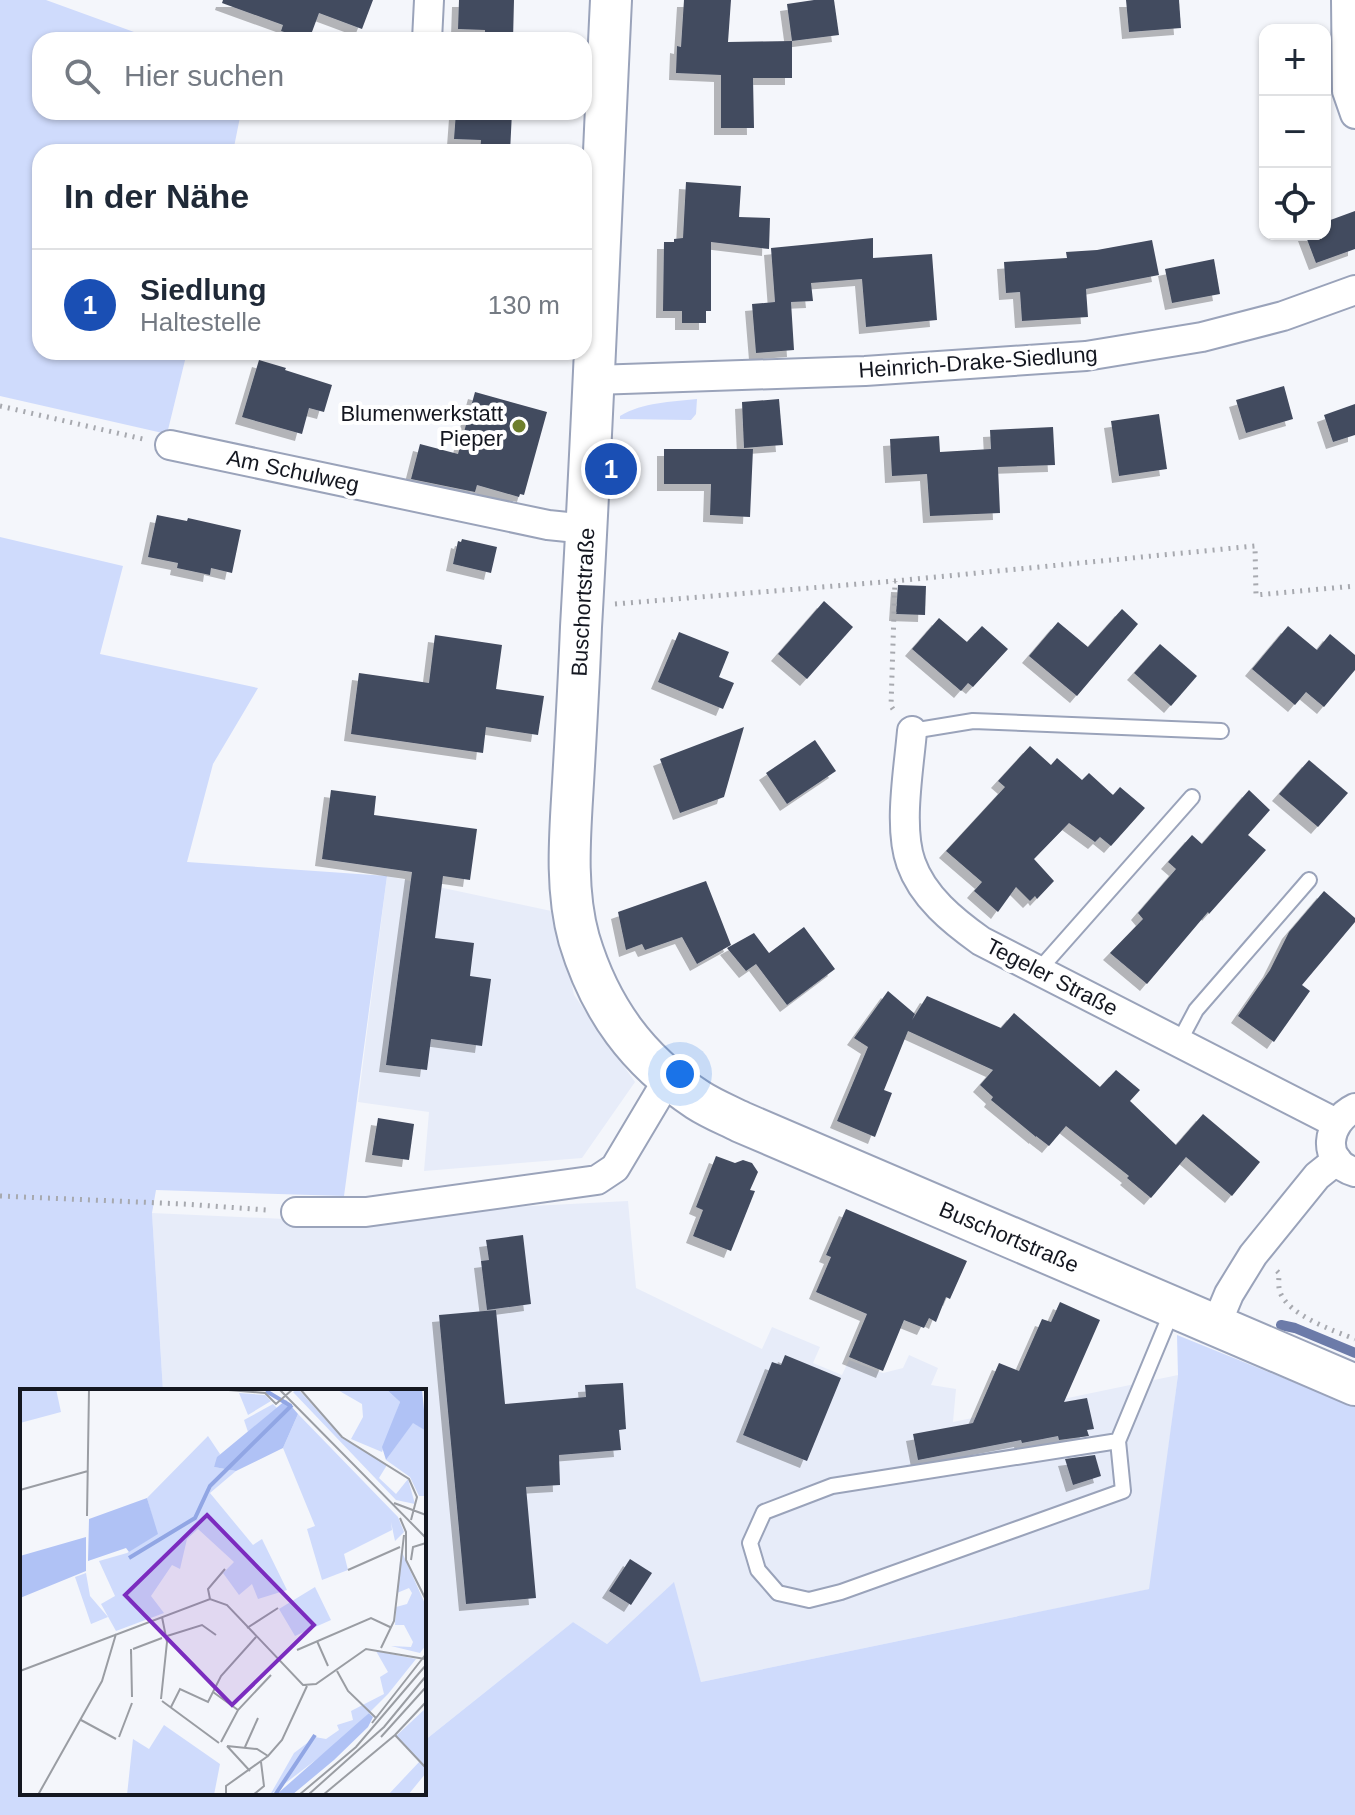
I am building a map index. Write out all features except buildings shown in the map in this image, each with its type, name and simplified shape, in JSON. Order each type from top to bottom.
[{"type":"main road","name":"Buschortstraße","points":[[611,0],[570,837],[571,894],[578,936],[610,1012],[638,1050],[668,1079],[701,1102],[741,1122],[1355,1385]]},
{"type":"street","points":[[427,32],[429,0]]},
{"type":"street","points":[[1346,0],[1347,91],[1355,114]]},
{"type":"street","name":"Heinrich-Drake-Siedlung","points":[[594,380],[865,371],[1086,356],[1202,337],[1283,316],[1355,290]]},
{"type":"street","name":"Am Schulweg","points":[[170,445],[548,525],[587,529]]},
{"type":"street","name":"Tegeler Straße","points":[[912,731],[905,809],[910,861],[920,883],[934,902],[958,924],[981,941],[1179,1042],[1345,1115]]},
{"type":"street","points":[[296,1212],[366,1212],[597,1180],[615,1168],[668,1079]]},
{"type":"street","points":[[1216,1325],[1229,1294],[1253,1255],[1317,1176],[1346,1166],[1332,1148],[1331,1135],[1345,1115]]},
{"type":"lane","points":[[912,731],[973,721],[1221,731]]},
{"type":"lane","points":[[1038,971],[1192,797]]},
{"type":"lane","points":[[1179,1042],[1196,1010],[1309,880]]},
{"type":"lane","points":[[1118,1441],[832,1486],[764,1512],[750,1543],[758,1570],[778,1593],[809,1600],[841,1592],[1123,1491],[1118,1441],[1174,1307]]},
{"type":"path","points":[[0,406],[170,445]]},
{"type":"path","points":[[583,607],[1255,546],[1256,595],[1355,586]]},
{"type":"path","points":[[895,581],[891,706],[912,731]]},
{"type":"path","points":[[0,1196],[296,1212]]},
{"type":"path","points":[[1253,1255],[1279,1273],[1280,1293],[1294,1310],[1355,1339]]},
{"type":"shaded area","points":[[0,0],[46,0],[134,32],[32,32],[32,120],[239,120],[235,144],[32,144],[32,360],[185,360],[167,434],[0,396]]},
{"type":"shaded area","points":[[697,399],[696,414],[691,420],[620,419],[629,411],[648,405]]},
{"type":"shaded area","points":[[0,537],[123,566],[100,654],[258,688],[213,764],[187,862],[387,876],[344,1196],[156,1190],[152,1213],[163,1389],[20,1389],[20,1795],[426,1795],[426,1739],[573,1622],[607,1644],[674,1582],[701,1682],[1149,1589],[1178,1375],[1177,1335],[1355,1407],[1355,1815],[0,1815]]},
{"type":"shaded area","points":[[387,876],[556,912],[574,995],[635,1082],[582,1158],[424,1171],[429,1112],[358,1102]]},
{"type":"shaded area","points":[[628,1201],[636,1288],[762,1349],[772,1327],[820,1347],[813,1363],[842,1375],[849,1360],[883,1373],[903,1368],[909,1355],[938,1368],[931,1385],[956,1389],[953,1422],[1178,1375],[1150,1589],[701,1682],[673,1583],[607,1644],[573,1622],[426,1739],[426,1389],[163,1389],[152,1213],[285,1219]]},
{"type":"waterway","points":[[1281,1325],[1355,1353]]},
{"type":"place","name":"Blumenwerkstatt Pieper","points":[[519,426]]},
{"type":"place","name":"Siedlung","points":[[611,469]]}]
